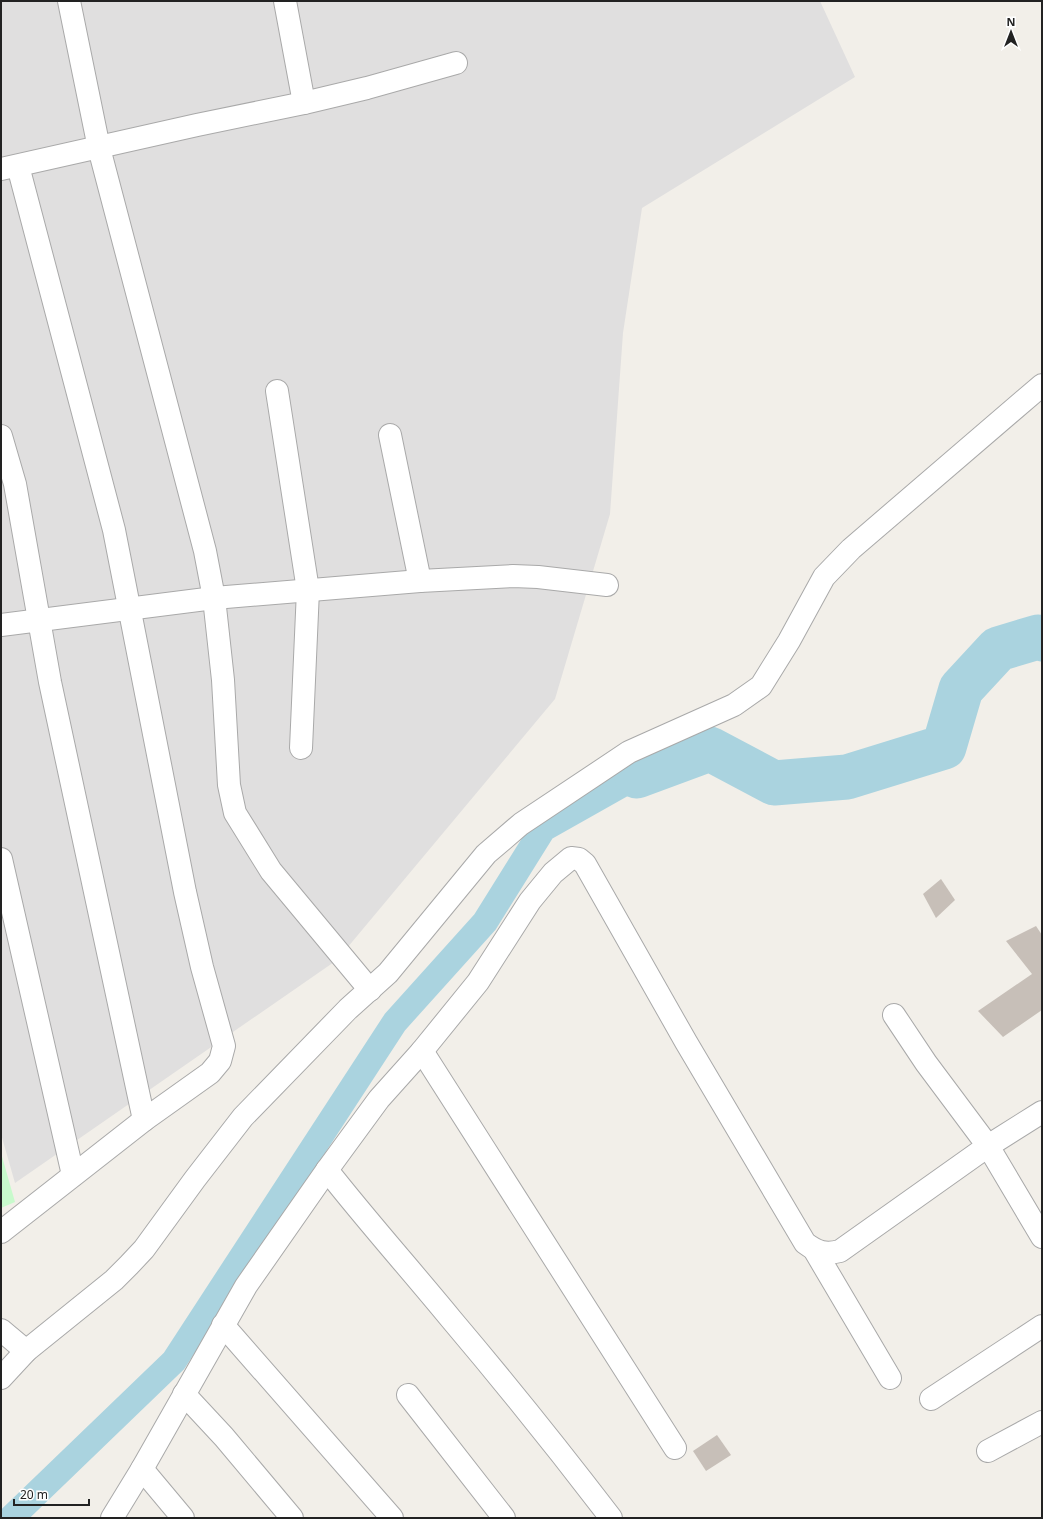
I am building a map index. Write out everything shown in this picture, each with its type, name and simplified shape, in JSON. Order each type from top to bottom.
[{"type":"street","points":[[69,1],[98,148],[205,551],[214,598],[223,680],[229,785],[235,813],[271,871],[370,990]]},
{"type":"street","points":[[285,1],[304,104]]},
{"type":"street","points":[[1,1232],[144,1120],[210,1073],[220,1061],[224,1046],[202,967],[185,892],[114,530],[9,167],[197,125],[304,104],[456,63]]},
{"type":"street","points":[[1,1378],[26,1351],[130,1265],[144,1249],[195,1179],[243,1118],[348,1009],[388,973],[460,883],[486,854],[521,824],[629,752],[734,705],[761,686],[786,647],[824,577],[832,567],[1042,385]]},
{"type":"street","points":[[277,391],[308,590],[301,748]]},
{"type":"street","points":[[390,435],[420,581]]},
{"type":"street","points":[[1,436],[15,484],[50,682],[144,1120]]},
{"type":"street","points":[[1,625],[214,598],[420,581],[538,576],[607,585]]},
{"type":"street","points":[[112,1518],[142,1469],[246,1286],[327,1170],[379,1099],[422,1051],[478,982],[534,896],[562,864],[571,858],[579,859],[585,864],[686,1042],[805,1243],[815,1251],[890,1378]]},
{"type":"street","points":[[1,859],[74,1175]]},
{"type":"street","points":[[894,1015],[926,1063],[988,1146],[1042,1237]]},
{"type":"street","points":[[422,1051],[675,1448]]},
{"type":"street","points":[[815,1251],[829,1254],[840,1251],[988,1146],[1042,1112]]},
{"type":"street","points":[[327,1170],[361,1213],[451,1318],[558,1449],[611,1518]]},
{"type":"street","points":[[223,1325],[392,1518]]},
{"type":"street","points":[[931,1399],[1042,1326]]},
{"type":"street","points":[[1,1330],[26,1351]]},
{"type":"street","points":[[184,1394],[224,1437],[292,1518]]},
{"type":"street","points":[[408,1395],[504,1518]]},
{"type":"street","points":[[988,1451],[1042,1422]]},
{"type":"street","points":[[142,1469],[183,1518]]},
{"type":"shaded area","points":[[1,1],[820,1],[855,77],[642,208],[623,333],[610,514],[555,699],[337,960],[15,1183],[1,1134]]},
{"type":"green space","points":[[1,1153],[15,1202],[1,1208]]},
{"type":"building","points":[[941,879],[955,900],[936,918],[923,894]]},
{"type":"building","points":[[1036,926],[1042,935],[1042,1010],[1003,1037],[978,1011],[1032,974],[1006,941]]},
{"type":"building","points":[[717,1435],[731,1455],[706,1471],[693,1451]]},
{"type":"waterway","points":[[637,776],[710,749],[774,783],[847,777],[944,747],[961,689],[998,649],[1038,637],[1042,639]]},
{"type":"waterway","points":[[11,1518],[174,1361],[395,1022],[485,922],[543,829],[637,776]]}]
